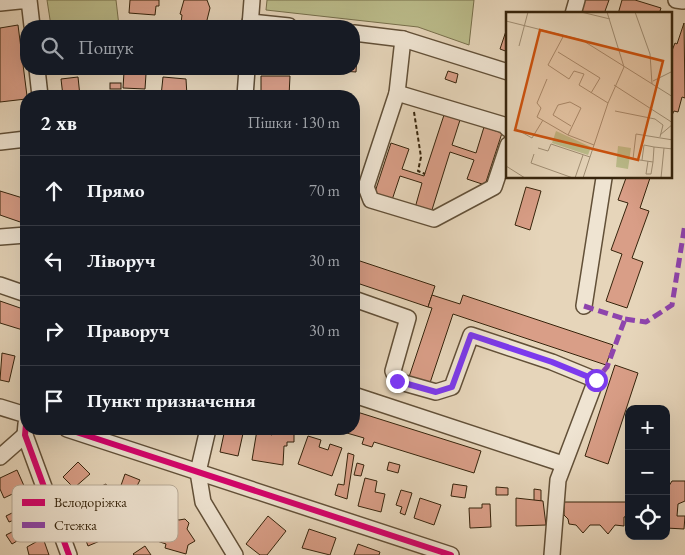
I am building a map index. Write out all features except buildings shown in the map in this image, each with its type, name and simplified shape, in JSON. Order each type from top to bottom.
[{"type":"street","points":[[0,3],[29,0],[31,20]]},
{"type":"street","points":[[250,20],[252,0]]},
{"type":"street","points":[[360,34],[403,39],[506,71]]},
{"type":"street","points":[[403,39],[397,93],[366,187],[371,200],[434,219],[494,187],[506,151]]},
{"type":"street","points":[[38,75],[39,90]]},
{"type":"street","points":[[245,90],[247,75]]},
{"type":"street","points":[[397,93],[504,124],[506,126]]},
{"type":"street","points":[[0,142],[20,140]]},
{"type":"street","points":[[584,306],[604,179]]},
{"type":"street","points":[[0,237],[20,235]]},
{"type":"street","points":[[0,285],[20,292]]},
{"type":"street","points":[[360,301],[408,318],[393,371],[397,381],[436,392],[452,387],[471,335],[552,362],[596,380],[558,480],[552,555]]},
{"type":"street","points":[[360,397],[563,464]]},
{"type":"street","points":[[0,406],[20,413]]},
{"type":"street","points":[[0,458],[20,435]]},
{"type":"street","points":[[27,435],[45,485]]},
{"type":"street","points":[[86,435],[451,555]]},
{"type":"street","points":[[207,435],[198,472],[203,502],[235,555]]},
{"type":"street","points":[[65,542],[70,555]]},
{"type":"path","points":[[412,98],[421,157],[418,171],[425,174]]},
{"type":"green space","points":[[47,0],[116,0],[118,20],[50,20]]},
{"type":"green space","points":[[267,0],[474,0],[469,45],[418,27],[266,10]]},
{"type":"marked path","points":[[625,319],[646,322],[672,305],[685,224]]},
{"type":"marked path","points":[[584,306],[625,319],[607,367],[596,380]]},
{"type":"cycle path","points":[[25,435],[43,485]]},
{"type":"cycle path","points":[[85,435],[451,555]]},
{"type":"cycle path","points":[[64,542],[69,555]]},
{"type":"route","points":[[397,381],[436,392],[452,387],[471,335],[552,362],[596,380]]}]
